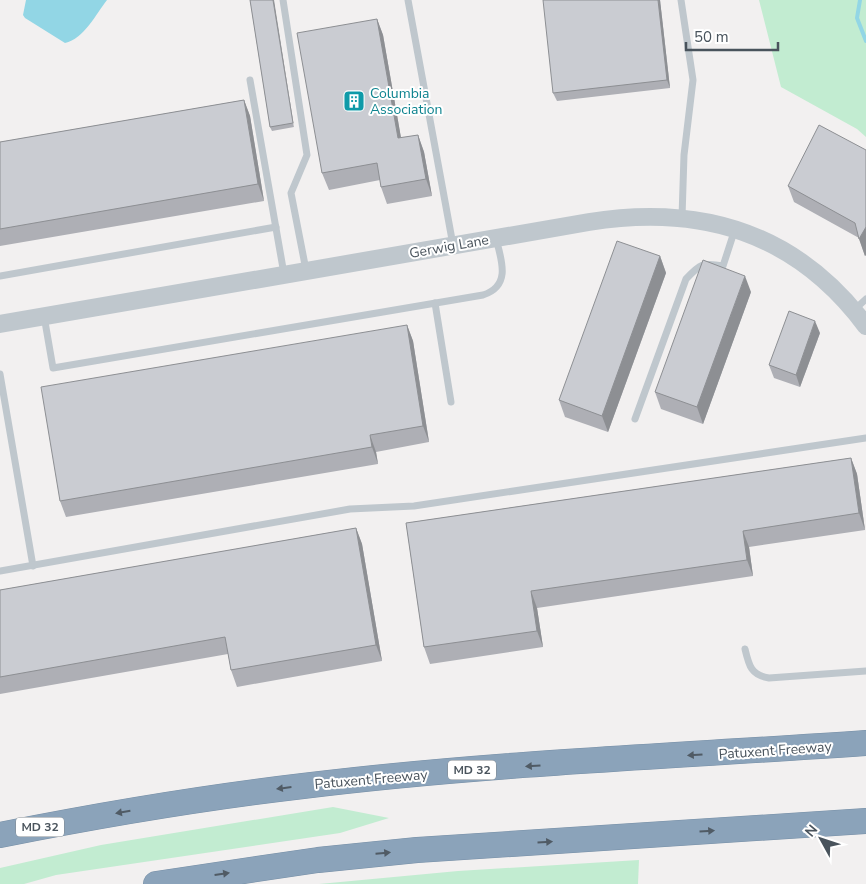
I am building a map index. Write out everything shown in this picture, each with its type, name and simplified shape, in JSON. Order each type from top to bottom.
[{"type":"highway","name":"Patuxent Freeway","points":[[0,835],[180,802],[314,784],[416,774],[866,743]]},
{"type":"highway","points":[[156,884],[318,860],[417,850],[866,821]]},
{"type":"street","name":"Gerwig Lane","points":[[0,324],[611,218],[638,216],[682,217],[735,229],[767,242],[802,263],[835,290],[860,304],[866,326]]},
{"type":"lane","points":[[283,0],[307,155],[291,193],[306,271]]},
{"type":"lane","points":[[408,0],[453,245]]},
{"type":"lane","points":[[681,0],[693,80],[684,155],[682,217]]},
{"type":"lane","points":[[250,80],[284,274]]},
{"type":"lane","points":[[0,276],[276,227]]},
{"type":"lane","points":[[635,419],[686,279],[698,267],[706,263],[723,266],[735,229]]},
{"type":"lane","points":[[44,316],[54,368],[483,295],[497,288],[504,273],[496,238]]},
{"type":"lane","points":[[435,303],[451,402]]},
{"type":"lane","points":[[0,374],[33,566]]},
{"type":"lane","points":[[0,571],[350,509],[414,506],[866,438]]},
{"type":"lane","points":[[745,649],[748,665],[753,672],[764,677],[866,671]]},
{"type":"green space","points":[[759,0],[866,0],[866,137],[857,129],[781,87]]},
{"type":"green space","points":[[333,807],[389,818],[340,833],[56,875],[24,884],[0,884],[0,868],[101,845]]},
{"type":"green space","points":[[639,860],[638,884],[319,884],[458,871]]},
{"type":"water","points":[[26,0],[107,0],[84,31],[72,41],[65,43],[25,18],[23,15]]},
{"type":"building","points":[[250,0],[273,0],[293,123],[270,127]]},
{"type":"building","points":[[543,0],[658,0],[667,80],[553,93]]},
{"type":"building","name":"Columbia Association","points":[[377,19],[398,138],[418,135],[426,179],[381,187],[377,163],[322,173],[297,33]]},
{"type":"building","points":[[244,100],[258,184],[0,229],[0,142]]},
{"type":"building","points":[[819,125],[866,150],[866,227],[859,239],[855,223],[788,186]]},
{"type":"building","points":[[617,241],[660,256],[602,416],[559,400]]},
{"type":"building","points":[[703,260],[745,276],[697,407],[655,392]]},
{"type":"building","points":[[789,311],[815,321],[796,375],[769,365]]},
{"type":"building","points":[[407,325],[423,426],[370,435],[372,447],[60,501],[41,387]]},
{"type":"building","points":[[851,458],[859,513],[743,531],[747,560],[531,591],[537,631],[424,647],[406,523]]},
{"type":"building","points":[[356,528],[376,645],[231,670],[225,637],[0,677],[0,590]]},
{"type":"waterway","points":[[860,0],[857,18],[866,41]]},
{"type":"place","name":"Columbia Association","points":[[354,101]]}]
